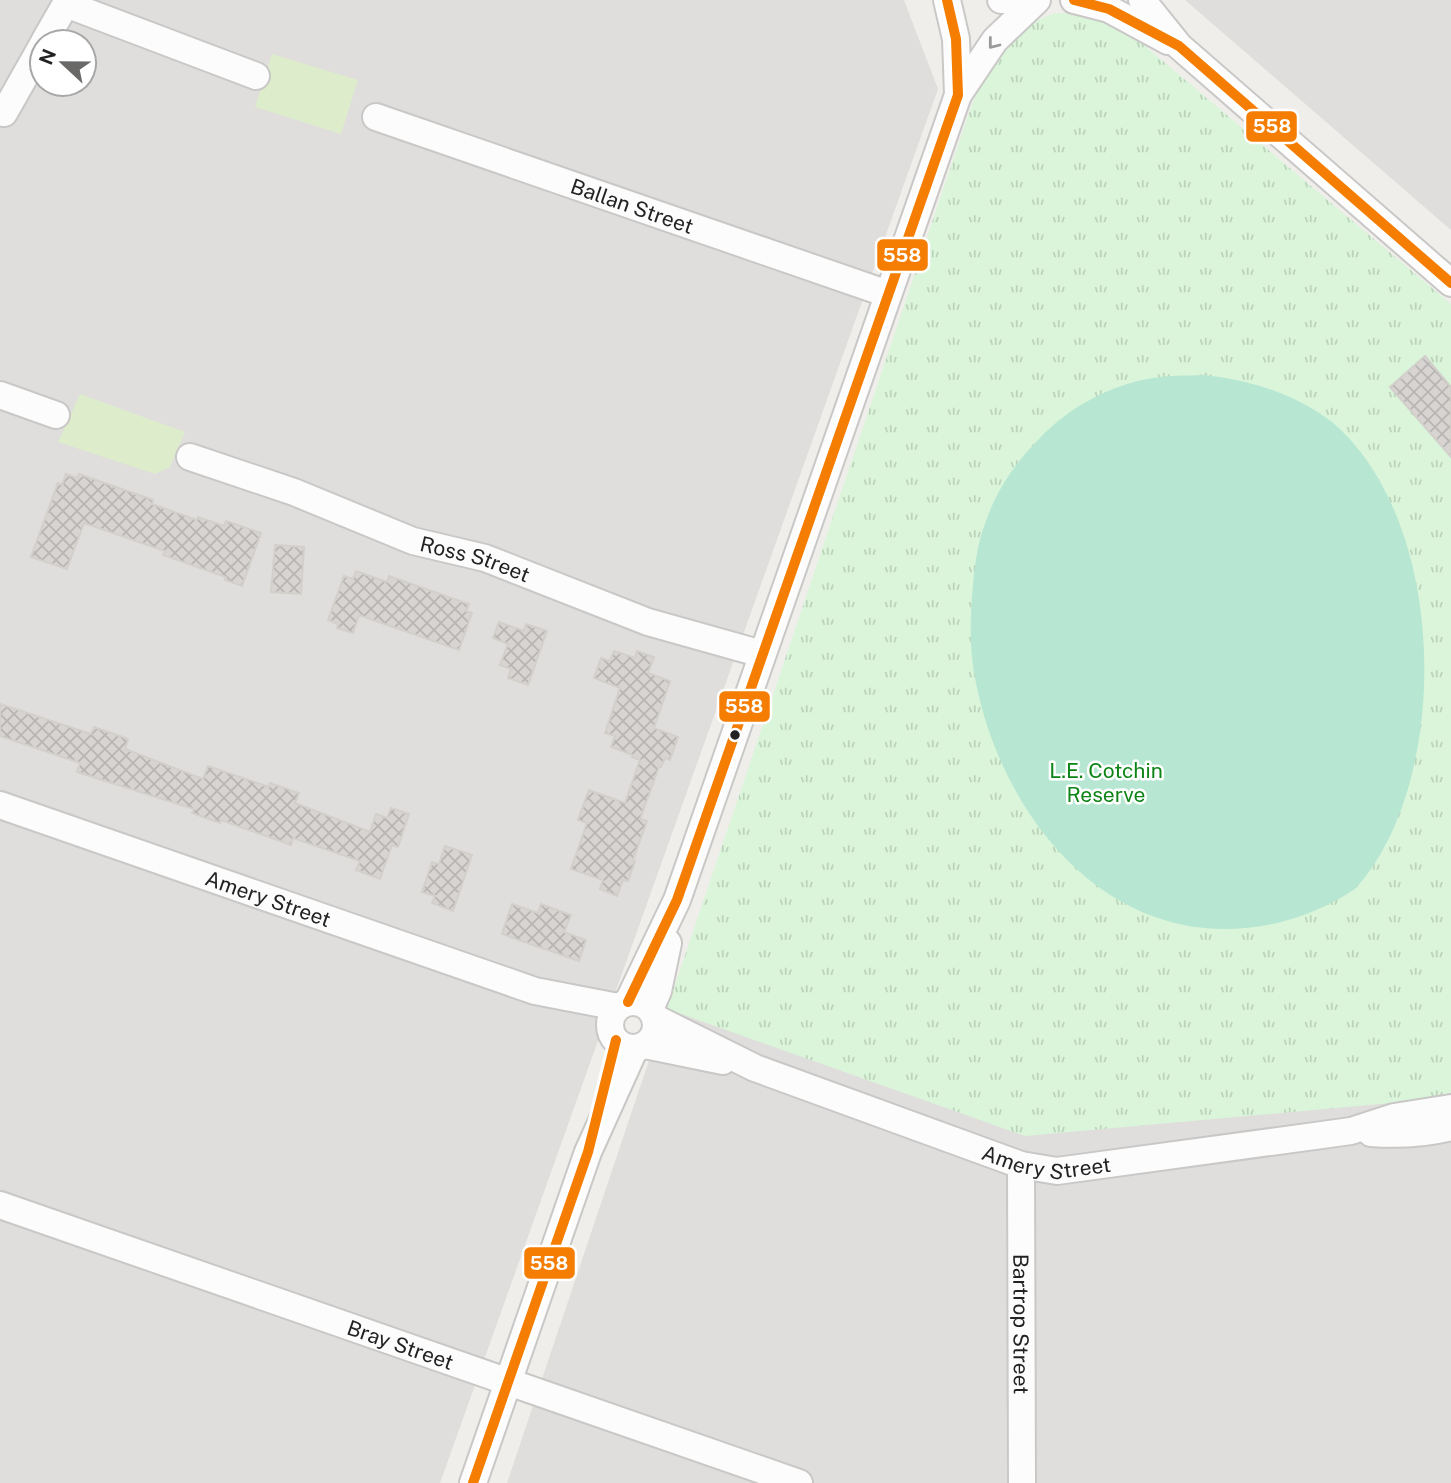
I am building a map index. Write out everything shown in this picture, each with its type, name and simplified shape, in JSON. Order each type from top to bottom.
[{"type":"street","points":[[947,0],[956,39],[958,95]]},
{"type":"street","points":[[1001,0],[1035,0]]},
{"type":"street","points":[[473,1483],[958,95],[995,40],[1035,0]]},
{"type":"street","points":[[1074,0],[1109,9],[1179,47]]},
{"type":"street","points":[[1142,0],[1179,47],[1451,283]]},
{"type":"street","points":[[52,28],[67,2],[257,76]]},
{"type":"street","points":[[4,113],[28,71]]},
{"type":"street","name":"Ballan Street","points":[[376,117],[888,294]]},
{"type":"street","points":[[0,396],[56,415]]},
{"type":"street","name":"Ross Street","points":[[190,457],[294,492],[413,541],[485,558],[648,622],[762,654]]},
{"type":"street","name":"Amery Street","points":[[0,805],[755,1068],[1021,1165],[1057,1171],[1351,1131],[1394,1117],[1437,1124],[1451,1108]]},
{"type":"street","points":[[1437,1124],[1451,1153]]},
{"type":"street","name":"Bartrop Street","points":[[1021,1165],[1022,1483]]},
{"type":"street","name":"Bray Street","points":[[0,1205],[799,1483]]},
{"type":"shaded area","points":[[0,0],[904,0],[938,89],[440,1483],[0,1483]]},
{"type":"shaded area","points":[[1185,0],[1451,0],[1451,230]]},
{"type":"shaded area","points":[[671,995],[1446,1098],[1451,1092],[1451,1483],[507,1483]]},
{"type":"green space","name":"L.E. Cotchin Reserve","points":[[1057,13],[1091,15],[1126,30],[1451,304],[1451,1092],[1446,1098],[1025,1136],[667,1009],[971,107],[993,61],[1012,37],[1039,19]]},
{"type":"green space","points":[[272,54],[358,80],[341,134],[255,107]]},
{"type":"green space","points":[[1203,375],[1254,384],[1302,403],[1332,422],[1371,467],[1399,523],[1417,587],[1424,654],[1421,722],[1409,786],[1386,843],[1355,889],[1325,906],[1292,919],[1259,926],[1224,929],[1176,923],[1132,907],[1093,883],[1059,851],[1030,814],[1006,772],[988,728],[976,683],[971,647],[973,585],[981,536],[990,509],[1023,457],[1063,417],[1106,392],[1153,378]]},
{"type":"green space","points":[[80,394],[185,432],[170,467],[155,474],[58,442]]},
{"type":"building","points":[[1425,356],[1451,387],[1451,457],[1390,387]]},
{"type":"building","points":[[66,474],[77,478],[79,474],[153,500],[152,504],[197,520],[198,517],[224,526],[226,521],[261,533],[242,586],[225,580],[226,577],[163,555],[165,551],[84,523],[67,569],[31,557],[58,483],[62,485]]},
{"type":"building","points":[[275,545],[304,547],[301,594],[271,592]]},
{"type":"building","points":[[356,571],[387,582],[389,576],[469,604],[466,611],[472,613],[459,650],[359,615],[353,633],[337,628],[338,624],[328,620],[344,576],[353,579]]},
{"type":"building","points":[[499,622],[524,631],[526,624],[547,631],[528,685],[508,678],[511,669],[500,665],[508,644],[493,638]]},
{"type":"building","points":[[614,651],[635,658],[637,651],[654,657],[648,673],[670,681],[654,728],[678,737],[670,760],[665,758],[659,767],[640,819],[647,821],[633,860],[635,861],[628,881],[623,880],[617,896],[600,889],[603,880],[571,869],[587,823],[578,820],[589,790],[625,803],[640,760],[611,747],[615,736],[605,733],[620,688],[594,678],[601,658],[610,661]]},
{"type":"building","points":[[0,704],[91,734],[94,727],[128,739],[125,749],[203,779],[208,766],[269,787],[270,783],[299,793],[295,803],[370,832],[376,814],[387,818],[391,808],[409,814],[398,847],[392,845],[380,879],[356,870],[360,861],[293,838],[291,845],[221,820],[220,823],[192,813],[194,809],[77,772],[80,763],[0,736]]},
{"type":"building","points":[[445,846],[472,855],[453,911],[432,903],[435,896],[422,892],[432,862],[439,864]]},
{"type":"building","points":[[512,904],[538,913],[541,904],[571,915],[564,932],[586,940],[579,961],[502,934]]},
{"type":"transit line","name":"558","points":[[628,1002],[677,900],[958,95],[956,39],[947,0]]},
{"type":"transit line","name":"558","points":[[1074,0],[1109,9],[1179,46],[1451,283]]},
{"type":"transit line","name":"558","points":[[473,1483],[588,1152],[616,1040]]}]
